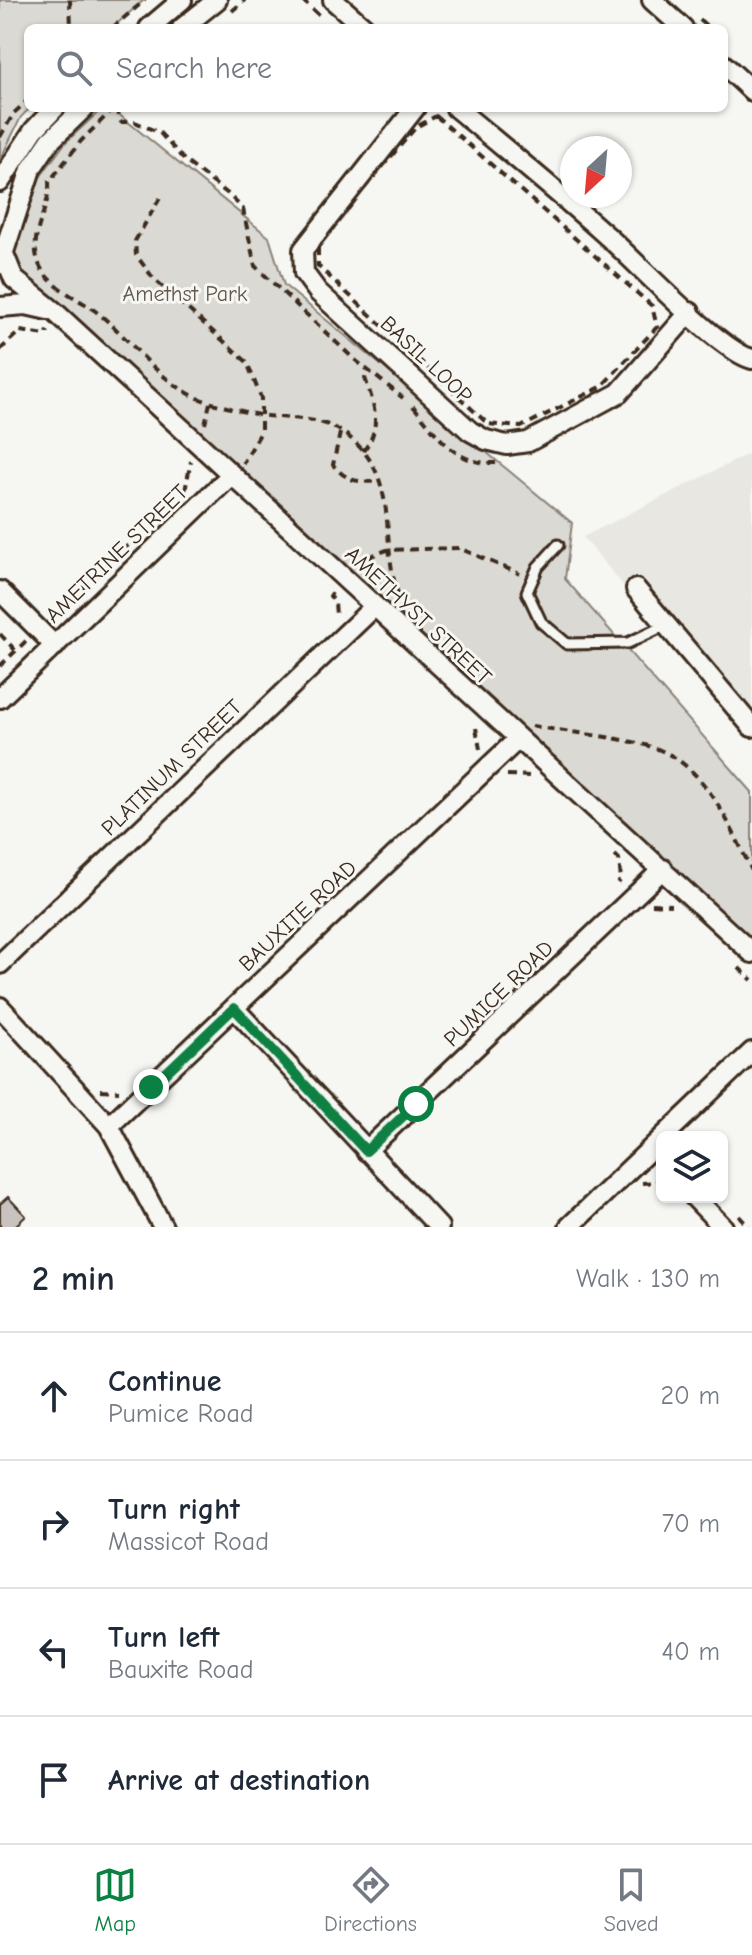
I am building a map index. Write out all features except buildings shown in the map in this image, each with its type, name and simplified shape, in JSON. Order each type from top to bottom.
[{"type":"street","points":[[154,24],[182,0]]},
{"type":"street","points":[[187,24],[217,0]]},
{"type":"street","points":[[333,0],[360,24]]},
{"type":"street","points":[[652,0],[679,24]]},
{"type":"street","points":[[728,69],[752,91]]},
{"type":"street","points":[[0,181],[34,130],[51,112]]},
{"type":"street","points":[[4,263],[31,169],[50,141],[80,112]]},
{"type":"street","points":[[461,112],[604,233],[718,339],[740,356],[752,359]]},
{"type":"street","name":"BASIL LOOP","points":[[416,117],[303,250],[304,273],[318,292],[470,431],[507,445],[528,442],[619,393],[690,312]]},
{"type":"street","name":"AMETHYST STREET","points":[[4,263],[14,279],[55,312],[230,476],[375,606],[523,732],[752,953]]},
{"type":"street","points":[[0,307],[26,305],[55,312]]},
{"type":"street","name":"AMETRINE STREET","points":[[0,698],[230,476]]},
{"type":"street","points":[[636,589],[752,727]]},
{"type":"street","points":[[0,591],[55,646]]},
{"type":"street","name":"PLATINUM STREET","points":[[0,964],[375,606]]},
{"type":"street","name":"BAUXITE ROAD","points":[[109,1126],[523,732]]},
{"type":"street","name":"PUMICE ROAD","points":[[366,1151],[663,869]]},
{"type":"street","points":[[0,1007],[109,1126],[163,1227]]},
{"type":"street","points":[[234,1008],[439,1227]]},
{"type":"street","points":[[675,1131],[752,1052]]},
{"type":"street","points":[[569,1227],[656,1150]]},
{"type":"street","points":[[700,1203],[723,1227]]},
{"type":"lane","points":[[558,545],[538,567],[527,592],[541,622],[567,644],[628,643],[666,625]]},
{"type":"path","points":[[70,0],[71,24]]},
{"type":"path","points":[[117,24],[145,0]]},
{"type":"path","points":[[0,137],[24,105]]},
{"type":"path","points":[[110,112],[81,141],[49,182],[50,195],[36,228],[39,264],[54,284],[122,334],[147,362],[182,392],[262,415],[309,418],[340,433],[363,451],[379,481],[386,509],[392,583],[407,613]]},
{"type":"path","points":[[436,116],[652,306],[657,327],[601,387],[521,427],[488,424],[318,266],[318,243],[416,117],[436,116]]},
{"type":"path","points":[[160,198],[135,241],[136,255],[154,279],[247,362],[261,398],[261,432],[251,453],[230,476]]},
{"type":"path","points":[[363,451],[376,430],[376,413],[365,378],[368,372]]},
{"type":"path","points":[[340,433],[333,465],[344,477],[355,482],[379,481]]},
{"type":"path","points":[[175,501],[186,490],[190,462],[202,450]]},
{"type":"path","points":[[0,666],[141,533]]},
{"type":"path","points":[[345,579],[373,555],[387,550],[459,548],[533,579]]},
{"type":"path","points":[[0,634],[16,651]]},
{"type":"path","points":[[470,721],[480,730],[480,750],[467,761],[493,790],[507,775],[529,775],[540,785]]},
{"type":"path","points":[[523,732],[660,750],[694,773],[728,821],[752,871]]},
{"type":"path","points":[[608,848],[619,859],[621,880],[614,887]]},
{"type":"path","points":[[621,909],[632,921],[650,904],[669,904],[680,913]]},
{"type":"path","points":[[731,961],[752,980]]},
{"type":"path","points":[[98,1089],[118,1093],[129,1082]]},
{"type":"shaded area","points":[[752,452],[752,740],[583,537]]},
{"type":"green space","points":[[0,0],[144,0],[117,24],[24,24],[26,112],[0,160]]},
{"type":"green space","name":"Amethst Park","points":[[99,112],[116,112],[269,237],[284,285],[572,523],[565,579],[752,792],[752,946],[19,274],[13,247],[35,184],[65,143]]},
{"type":"route","points":[[151,1087],[234,1008],[366,1151],[416,1104]]}]
